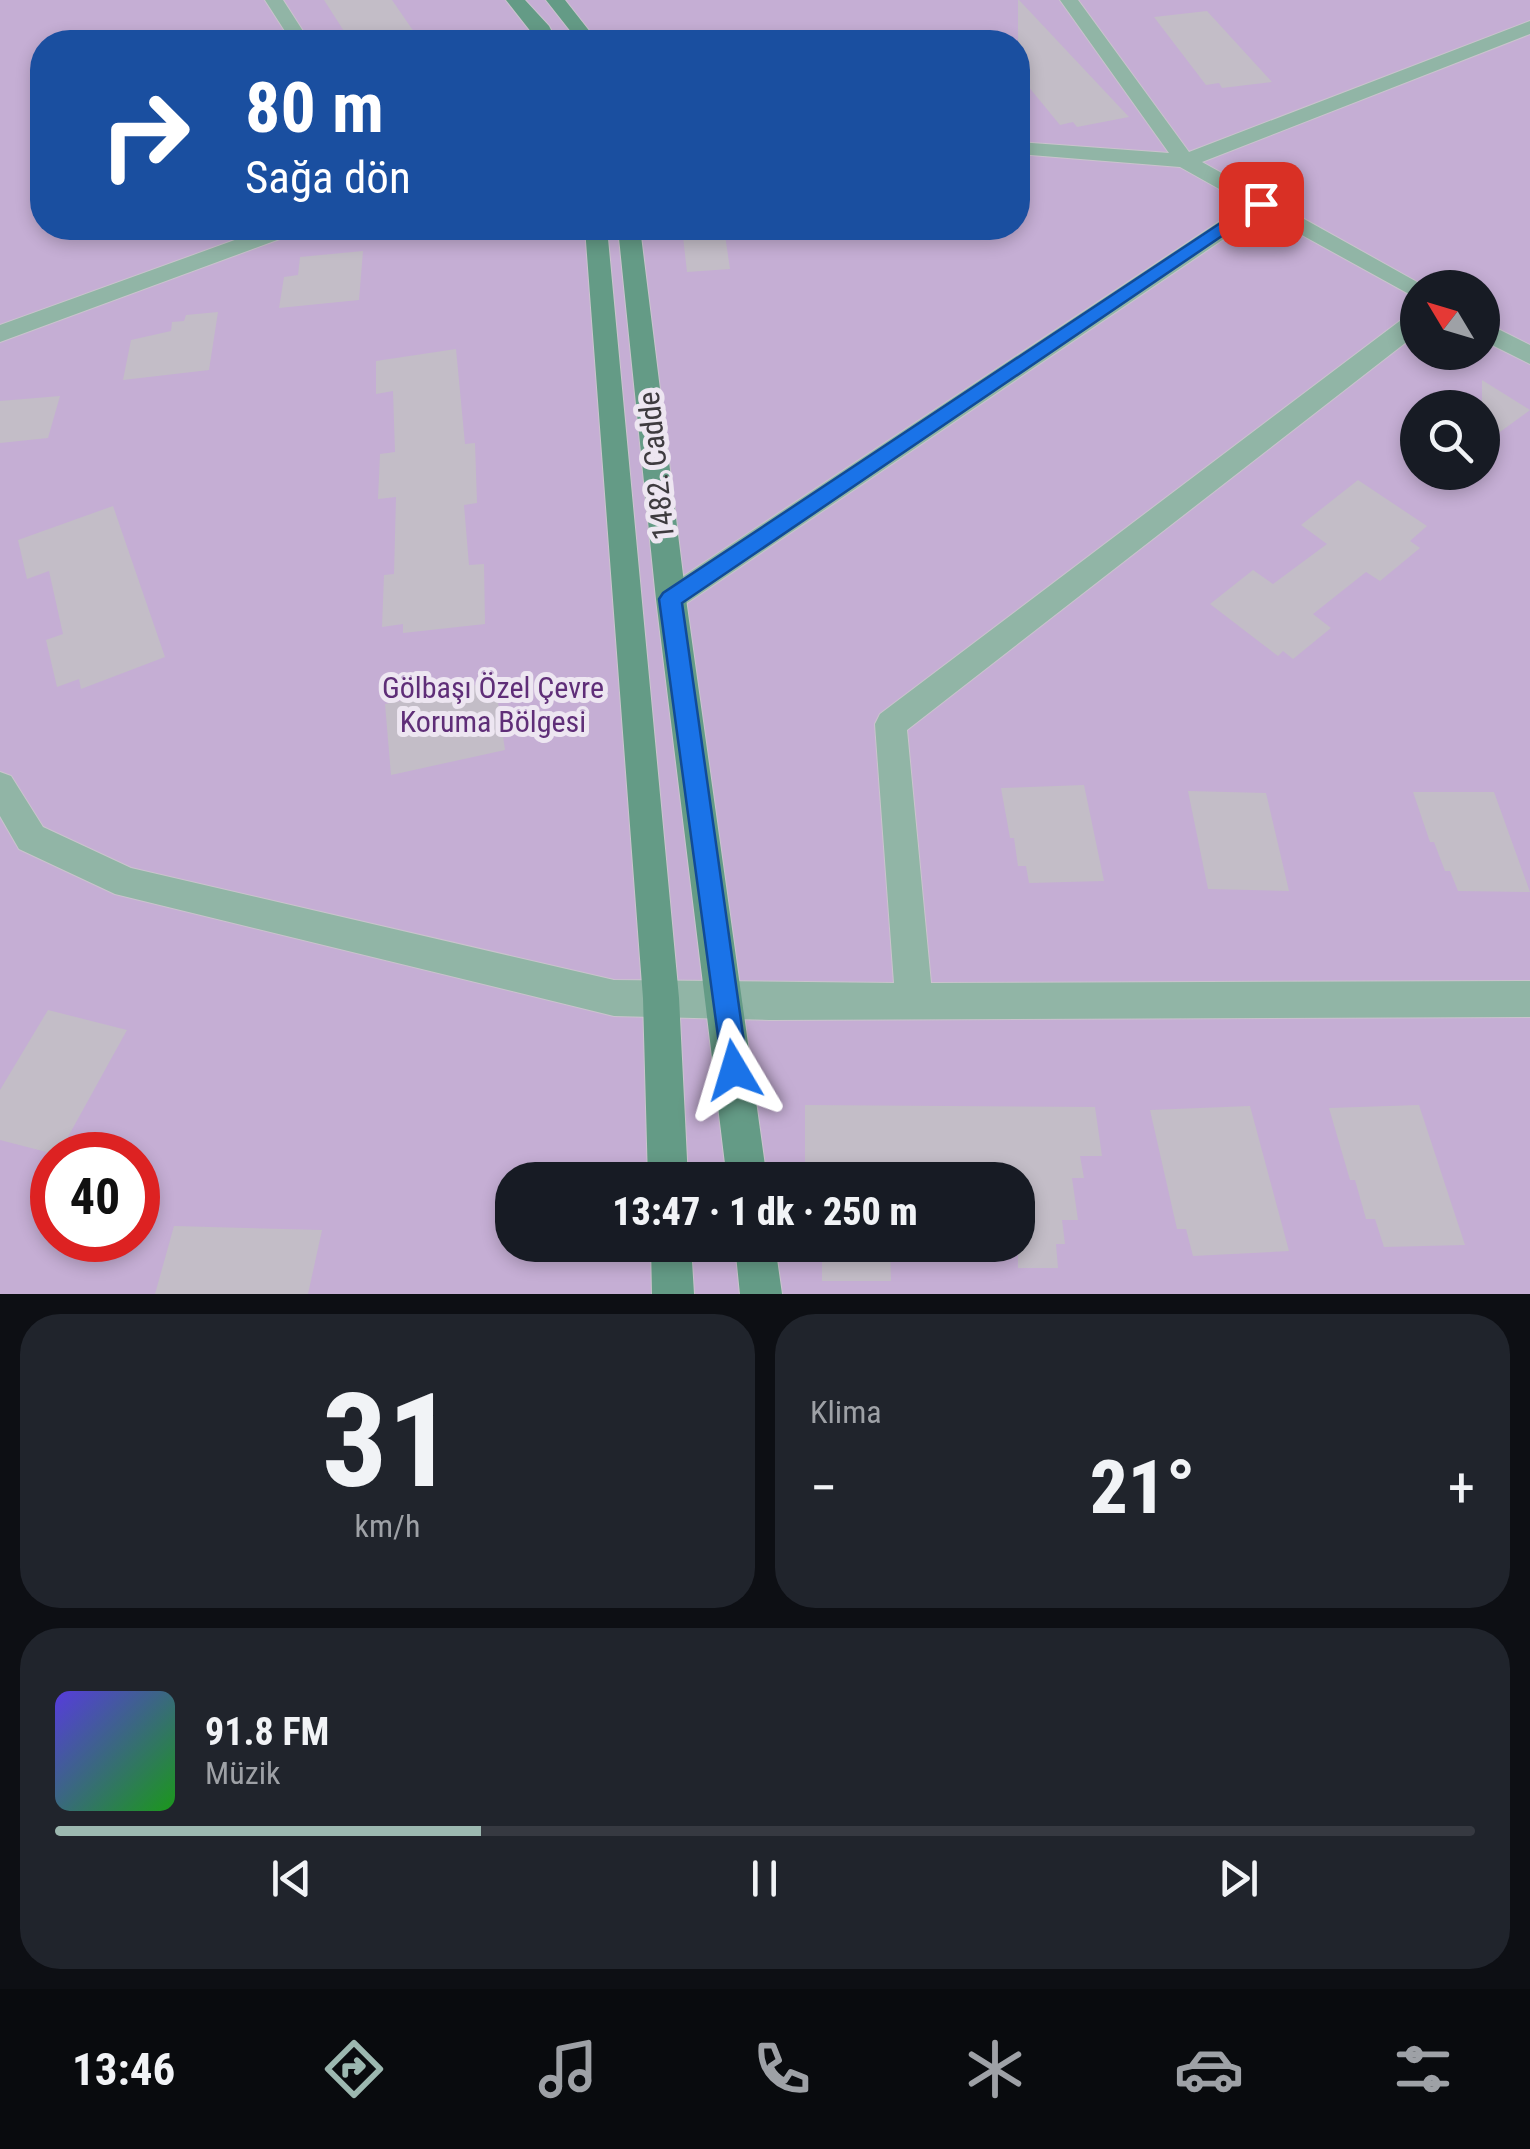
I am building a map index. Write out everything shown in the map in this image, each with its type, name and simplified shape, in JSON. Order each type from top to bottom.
[{"type":"street","points":[[274,0],[293,30]]},
{"type":"street","points":[[514,0],[538,30]]},
{"type":"street","points":[[555,0],[579,30]]},
{"type":"street","points":[[1069,0],[1184,161]]},
{"type":"street","points":[[1184,161],[1530,27]]},
{"type":"street","points":[[1030,149],[1184,161],[1400,282]]},
{"type":"street","points":[[670,599],[1261,204]]},
{"type":"street","points":[[0,334],[255,240]]},
{"type":"street","name":"1482. Cadde","points":[[597,240],[661,998],[667,1162]]},
{"type":"street","name":"1482. Cadde","points":[[630,240],[670,599],[745,1162]]},
{"type":"street","points":[[914,1001],[891,724],[1400,334]]},
{"type":"street","points":[[1500,339],[1530,356]]},
{"type":"street","points":[[0,786],[31,838],[127,883],[614,998],[769,1002],[1530,999]]},
{"type":"street","points":[[672,1262],[673,1294]]},
{"type":"street","points":[[757,1262],[761,1294]]},
{"type":"green space","name":"Gölbaşı Özel Çevre Koruma Bölgesi","points":[[0,0],[1530,0],[1530,1294],[0,1294]]},
{"type":"building","points":[[324,0],[392,0],[413,30],[343,30]]},
{"type":"building","points":[[1018,0],[1129,117],[1077,127],[1073,122],[1060,125],[1030,89],[1030,30],[1018,30]]},
{"type":"building","points":[[1207,11],[1272,82],[1222,88],[1219,83],[1206,85],[1154,17]]},
{"type":"building","points":[[683,240],[726,240],[730,269],[687,272]]},
{"type":"building","points":[[363,251],[359,300],[279,308],[284,277],[298,275],[300,257]]},
{"type":"building","points":[[218,312],[209,370],[123,380],[131,340],[171,331],[172,322],[184,321],[186,315]]},
{"type":"building","points":[[456,349],[465,444],[475,443],[477,503],[464,505],[469,565],[484,564],[485,624],[403,633],[403,624],[382,627],[384,575],[394,574],[396,497],[378,499],[380,454],[395,452],[393,391],[376,394],[376,361]]},
{"type":"building","points":[[1482,380],[1498,390],[1482,390]]},
{"type":"building","points":[[1500,391],[1530,410],[1500,432]]},
{"type":"building","points":[[60,396],[48,438],[0,443],[0,401]]},
{"type":"building","points":[[1358,480],[1427,526],[1410,541],[1420,548],[1380,581],[1366,572],[1313,614],[1331,628],[1293,659],[1283,651],[1278,656],[1210,604],[1253,570],[1273,584],[1327,544],[1301,525]]},
{"type":"building","points":[[113,506],[165,657],[81,689],[79,679],[57,687],[46,640],[63,634],[49,571],[27,579],[18,540]]},
{"type":"building","points":[[495,681],[505,750],[391,775],[385,704]]},
{"type":"building","points":[[1084,785],[1104,881],[1029,883],[1026,866],[1018,866],[1001,788]]},
{"type":"building","points":[[1188,791],[1266,793],[1289,891],[1208,889]]},
{"type":"building","points":[[1413,792],[1494,792],[1530,892],[1458,891],[1434,842],[1430,842]]},
{"type":"building","points":[[48,1010],[127,1030],[71,1132],[30,1132],[30,1148],[0,1140],[0,1090]]},
{"type":"building","points":[[805,1105],[1095,1107],[1102,1156],[1080,1156],[1084,1178],[1072,1178],[1078,1220],[1062,1220],[1065,1244],[1056,1244],[1058,1268],[1018,1268],[1018,1262],[1035,1262],[1035,1162],[805,1162]]},
{"type":"building","points":[[1419,1105],[1465,1245],[1384,1247],[1375,1219],[1366,1219],[1355,1180],[1350,1180],[1329,1108]]},
{"type":"building","points":[[1250,1106],[1289,1251],[1193,1256],[1186,1229],[1177,1229],[1150,1110]]},
{"type":"building","points":[[174,1226],[322,1230],[308,1294],[155,1294]]},
{"type":"building","points":[[822,1262],[890,1262],[891,1281],[822,1281]]},
{"type":"route","points":[[734,1070],[670,599],[1261,204]]}]
